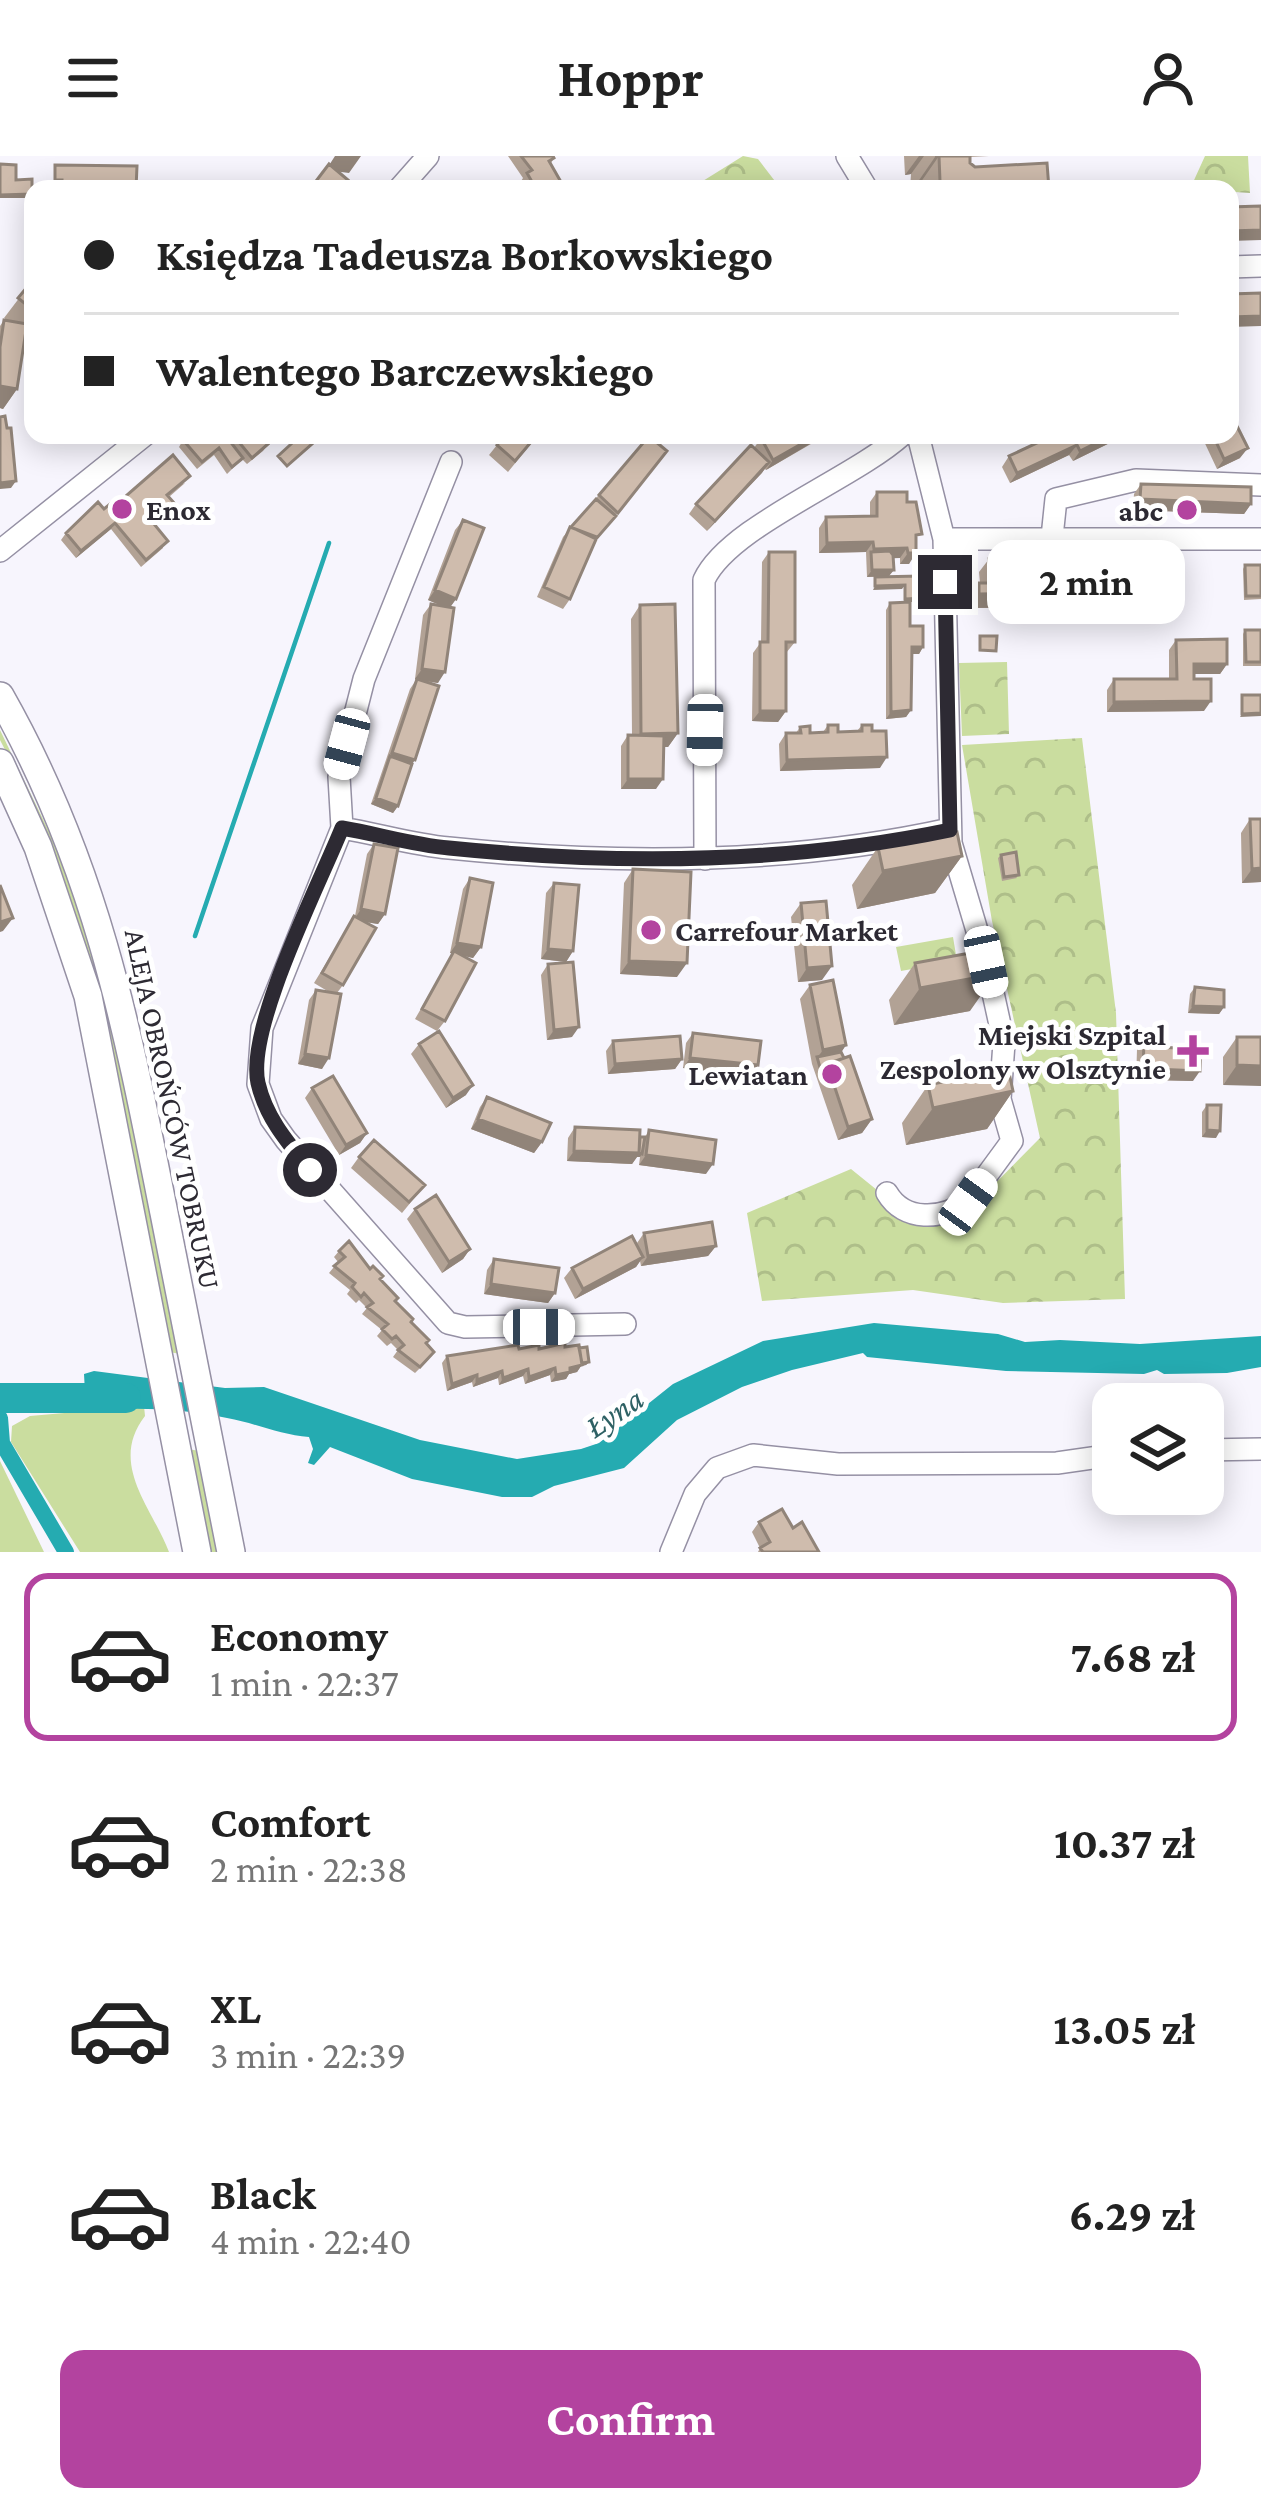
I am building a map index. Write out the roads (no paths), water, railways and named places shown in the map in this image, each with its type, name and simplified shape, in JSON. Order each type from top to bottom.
[{"type":"main road","name":"ALEJA OBROŃCÓW TOBRUKU","points":[[0,696],[61,822],[101,930],[124,1012],[231,1552]]},
{"type":"main road","name":"ALEJA OBROŃCÓW TOBRUKU","points":[[0,763],[44,863],[88,996],[197,1552]]},
{"type":"street","points":[[407,180],[428,156]]},
{"type":"street","points":[[0,551],[134,444]]},
{"type":"street","points":[[705,859],[704,580],[736,542],[859,469],[891,444]]},
{"type":"street","points":[[887,1193],[896,1208],[913,1216],[958,1208],[968,1202],[1012,1142],[1000,1099],[1004,1043],[950,830],[944,539],[920,444]]},
{"type":"street","points":[[451,462],[364,679],[338,777],[342,828],[262,1028],[257,1072],[271,1118],[310,1170],[448,1323],[465,1327],[626,1324]]},
{"type":"street","points":[[1052,537],[1056,500],[1136,481],[1261,484]]},
{"type":"street","points":[[944,539],[1261,539]]},
{"type":"street","points":[[342,828],[448,848],[705,859],[950,830]]},
{"type":"street","points":[[1224,1450],[1261,1449]]},
{"type":"street","points":[[671,1552],[695,1494],[717,1468],[753,1455],[838,1465],[1058,1463],[1092,1458]]},
{"type":"water","points":[[874,1323],[998,1334],[1025,1342],[1140,1344],[1261,1336],[1261,1367],[1164,1374],[1157,1370],[1144,1374],[1006,1371],[863,1353],[742,1387],[677,1420],[624,1468],[554,1486],[532,1497],[502,1497],[412,1479],[330,1447],[314,1465],[308,1463],[313,1449],[309,1437],[227,1418],[157,1409],[86,1411],[84,1374],[94,1371],[225,1388],[264,1387],[420,1440],[517,1459],[599,1443],[673,1384],[763,1341]]},
{"type":"waterway","points":[[195,936],[329,543]]},
{"type":"waterway","name":"Łyna","points":[[0,1398],[126,1398]]},
{"type":"waterway","points":[[0,1418],[2,1443],[66,1552]]},
{"type":"place","name":"Enox","points":[[122,509]]},
{"type":"place","name":"abc","points":[[1187,510]]},
{"type":"place","name":"Carrefour Market","points":[[651,930]]},
{"type":"place","name":"Miejski Szpital Zespolony w Olsztynie","points":[[1193,1051]]},
{"type":"place","name":"Lewiatan","points":[[832,1074]]}]
